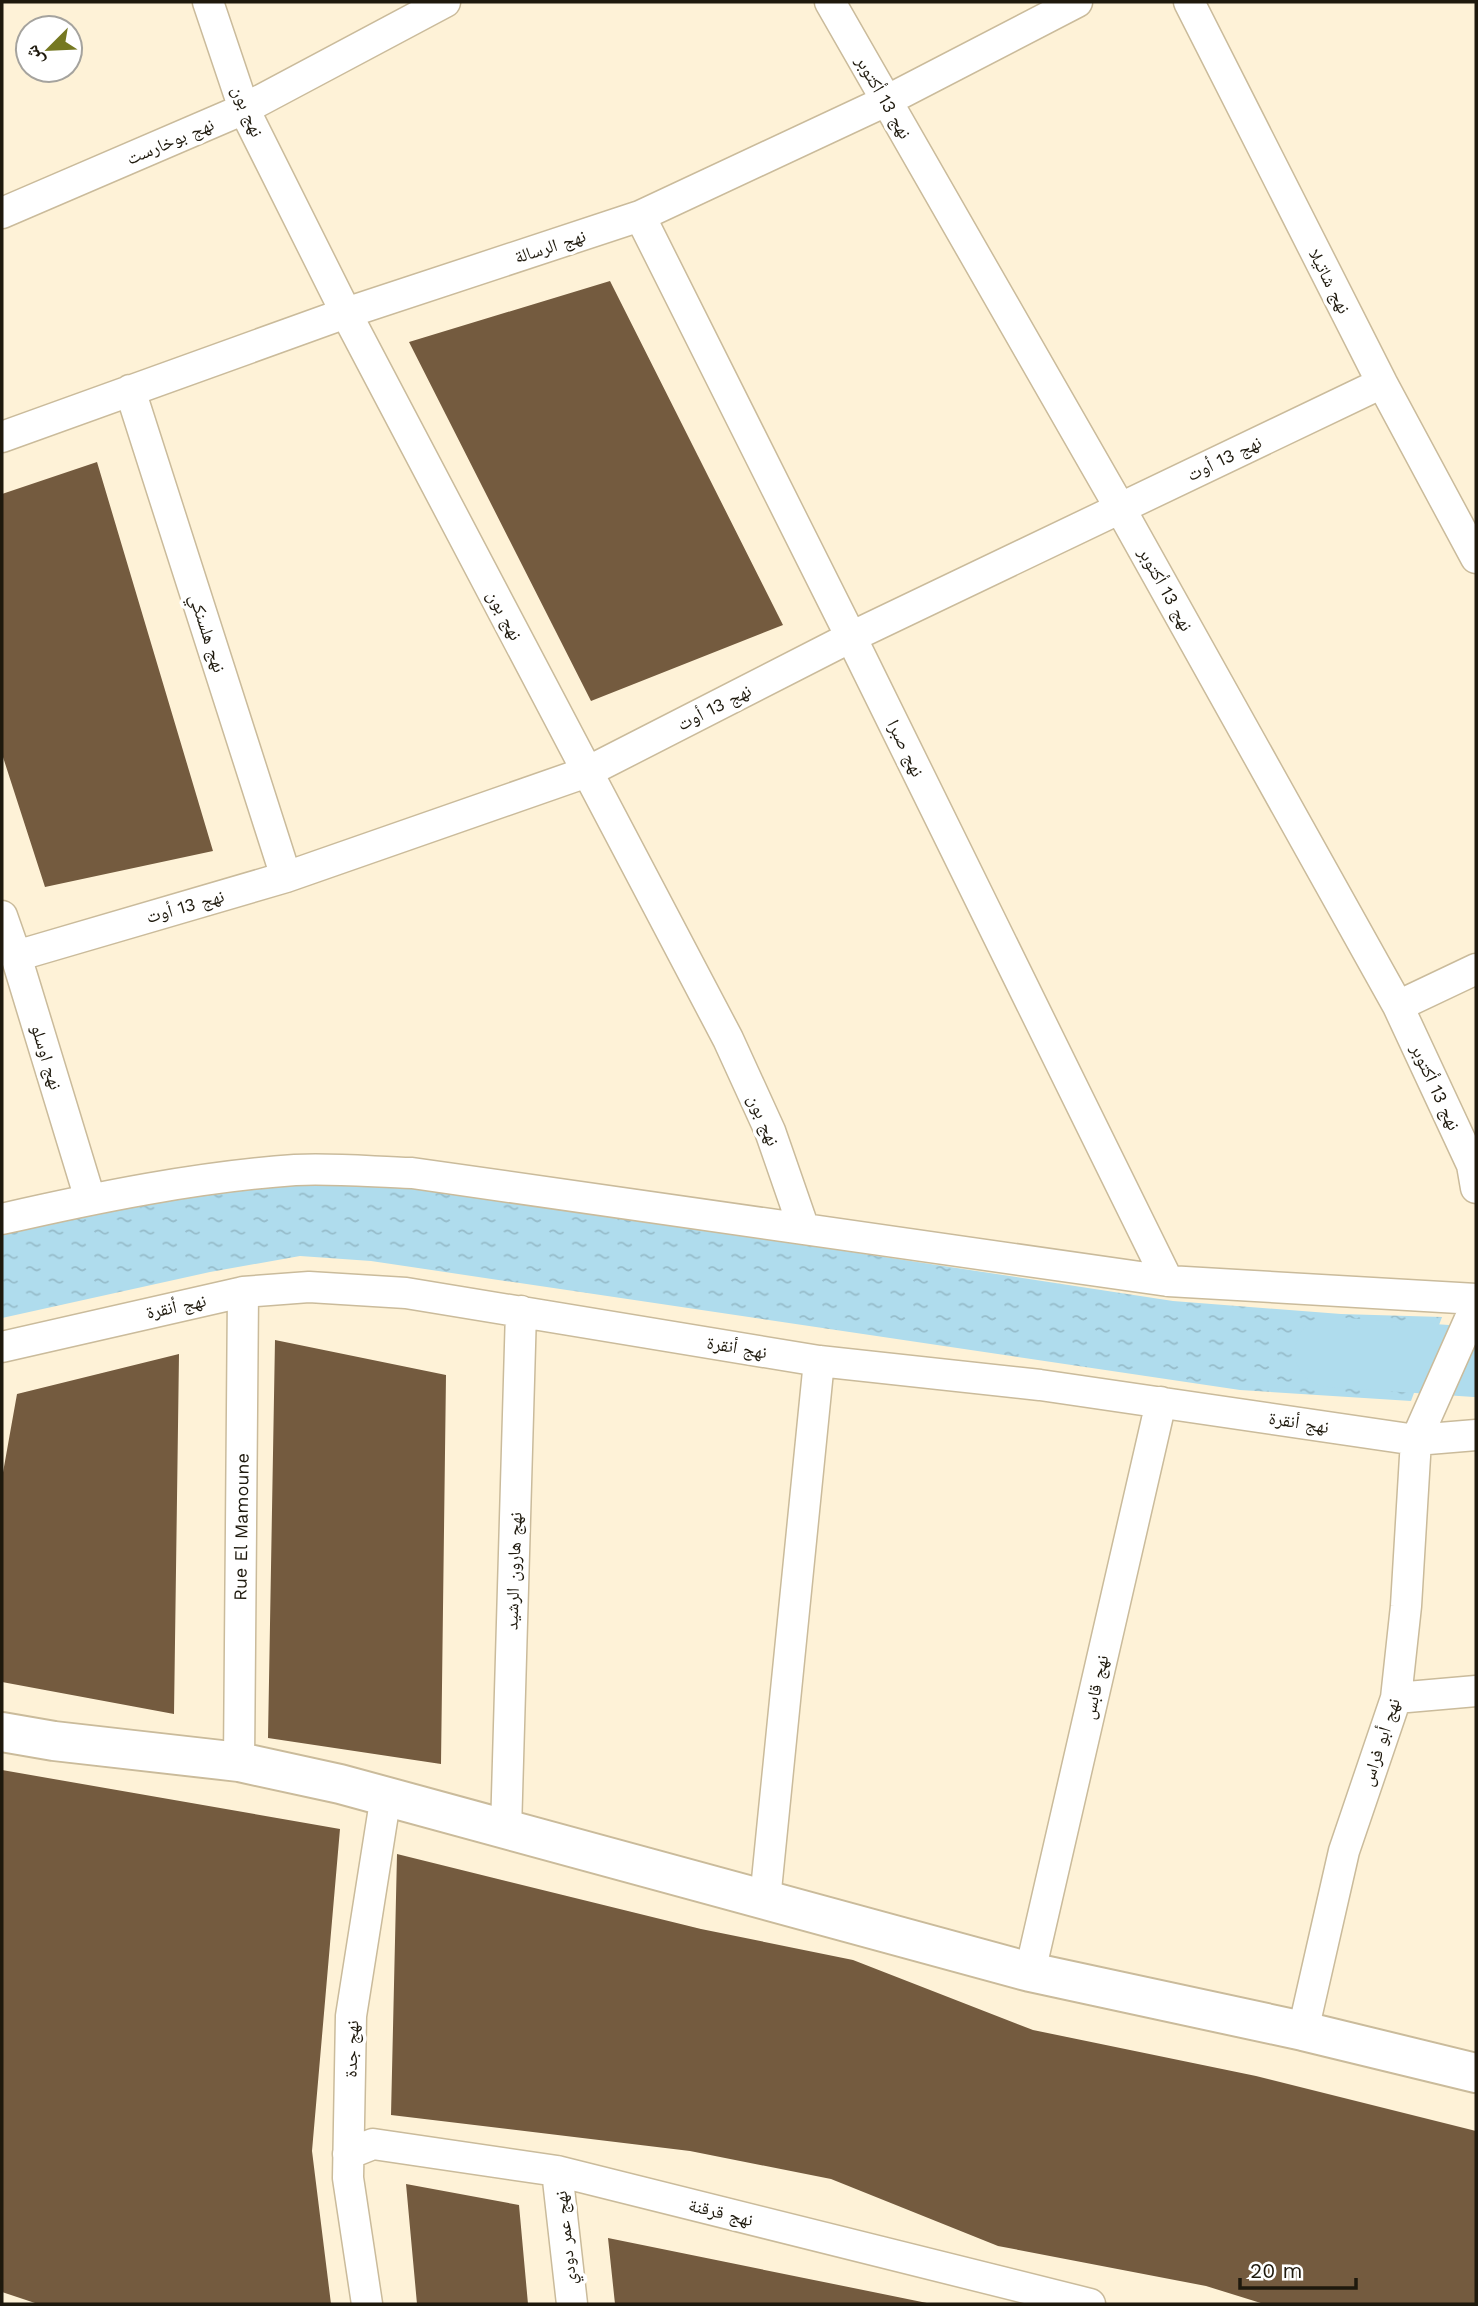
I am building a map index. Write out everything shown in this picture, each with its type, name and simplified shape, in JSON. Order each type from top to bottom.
[{"type":"main road","points":[[2,1732],[54,1741],[239,1762],[386,1795],[1030,1972],[1303,2031],[1476,2073]]},
{"type":"street","name":"نهج بون","points":[[208,2],[244,109],[346,313],[728,1039],[770,1131],[804,1229]]},
{"type":"street","name":"نهج بوخارست","points":[[2,213],[244,109],[445,2]]},
{"type":"street","name":"نهج 13 أكتوبر","points":[[830,2],[1120,508],[1398,1006],[1472,1165],[1476,1188]]},
{"type":"street","name":"نهج الرسالة","points":[[2,437],[346,313],[640,216],[886,101],[1077,2]]},
{"type":"street","name":"نهج شاتيلا","points":[[1189,2],[1382,383],[1476,558]]},
{"type":"street","name":"نهج صبرا","points":[[640,216],[1168,1281]]},
{"type":"street","name":"نهج 13 أوت","points":[[16,956],[286,877],[587,772],[851,637],[1382,383]]},
{"type":"street","name":"نهج هلسنكي","points":[[130,390],[286,877]]},
{"type":"street","name":"نهج اوسلو","points":[[2,916],[90,1199]]},
{"type":"street","points":[[1398,1006],[1476,970]]},
{"type":"street","points":[[2,1219],[90,1199],[200,1181],[297,1170],[412,1173],[1168,1281],[1474,1308]]},
{"type":"street","name":"نهج أنقرة","points":[[2,1347],[243,1292],[309,1287],[406,1293],[819,1361],[1040,1385],[1416,1440],[1476,1435]]},
{"type":"street","name":"Rue El Mamoune","points":[[239,1762],[243,1292]]},
{"type":"street","name":"نهج أبو فراس","points":[[1303,2031],[1344,1851],[1396,1698],[1406,1606],[1416,1440],[1474,1308]]},
{"type":"street","name":"نهج هارون الرشيد","points":[[506,1830],[521,1311]]},
{"type":"street","points":[[765,1900],[819,1361]]},
{"type":"street","name":"نهج قابس","points":[[1030,1972],[1161,1402]]},
{"type":"street","points":[[1396,1698],[1476,1691]]},
{"type":"street","name":"نهج جدة","points":[[367,2304],[348,2178],[351,2016],[386,1795]]},
{"type":"street","name":"نهج قرقنة","points":[[348,2154],[373,2144],[557,2171],[1075,2302]]},
{"type":"street","name":"نهج عمر دودي","points":[[557,2171],[572,2304]]},
{"type":"water","points":[[367,1178],[1173,1301],[1341,1314],[1442,1317],[1411,1401],[1240,1390],[371,1261],[300,1256],[210,1272],[2,1318],[2,1234],[192,1194]]},
{"type":"building","points":[[610,281],[783,625],[591,701],[409,342]]},
{"type":"building","points":[[97,462],[213,851],[45,887],[2,754],[2,494]]},
{"type":"building","points":[[275,1340],[446,1375],[441,1764],[268,1738]]},
{"type":"building","points":[[179,1354],[174,1714],[2,1682],[2,1478],[17,1394]]},
{"type":"building","points":[[2,1770],[340,1829],[312,2151],[331,2304],[38,2304],[2,2292]]},
{"type":"building","points":[[397,1854],[701,1929],[853,1960],[1033,2030],[1256,2076],[1476,2131],[1476,2304],[1264,2304],[1206,2286],[998,2246],[831,2179],[690,2151],[391,2115]]},
{"type":"building","points":[[406,2184],[519,2205],[528,2304],[417,2304]]},
{"type":"building","points":[[608,2238],[927,2303],[927,2304],[615,2304]]},
{"type":"waterway","points":[[1330,1352],[1476,1362]]}]
